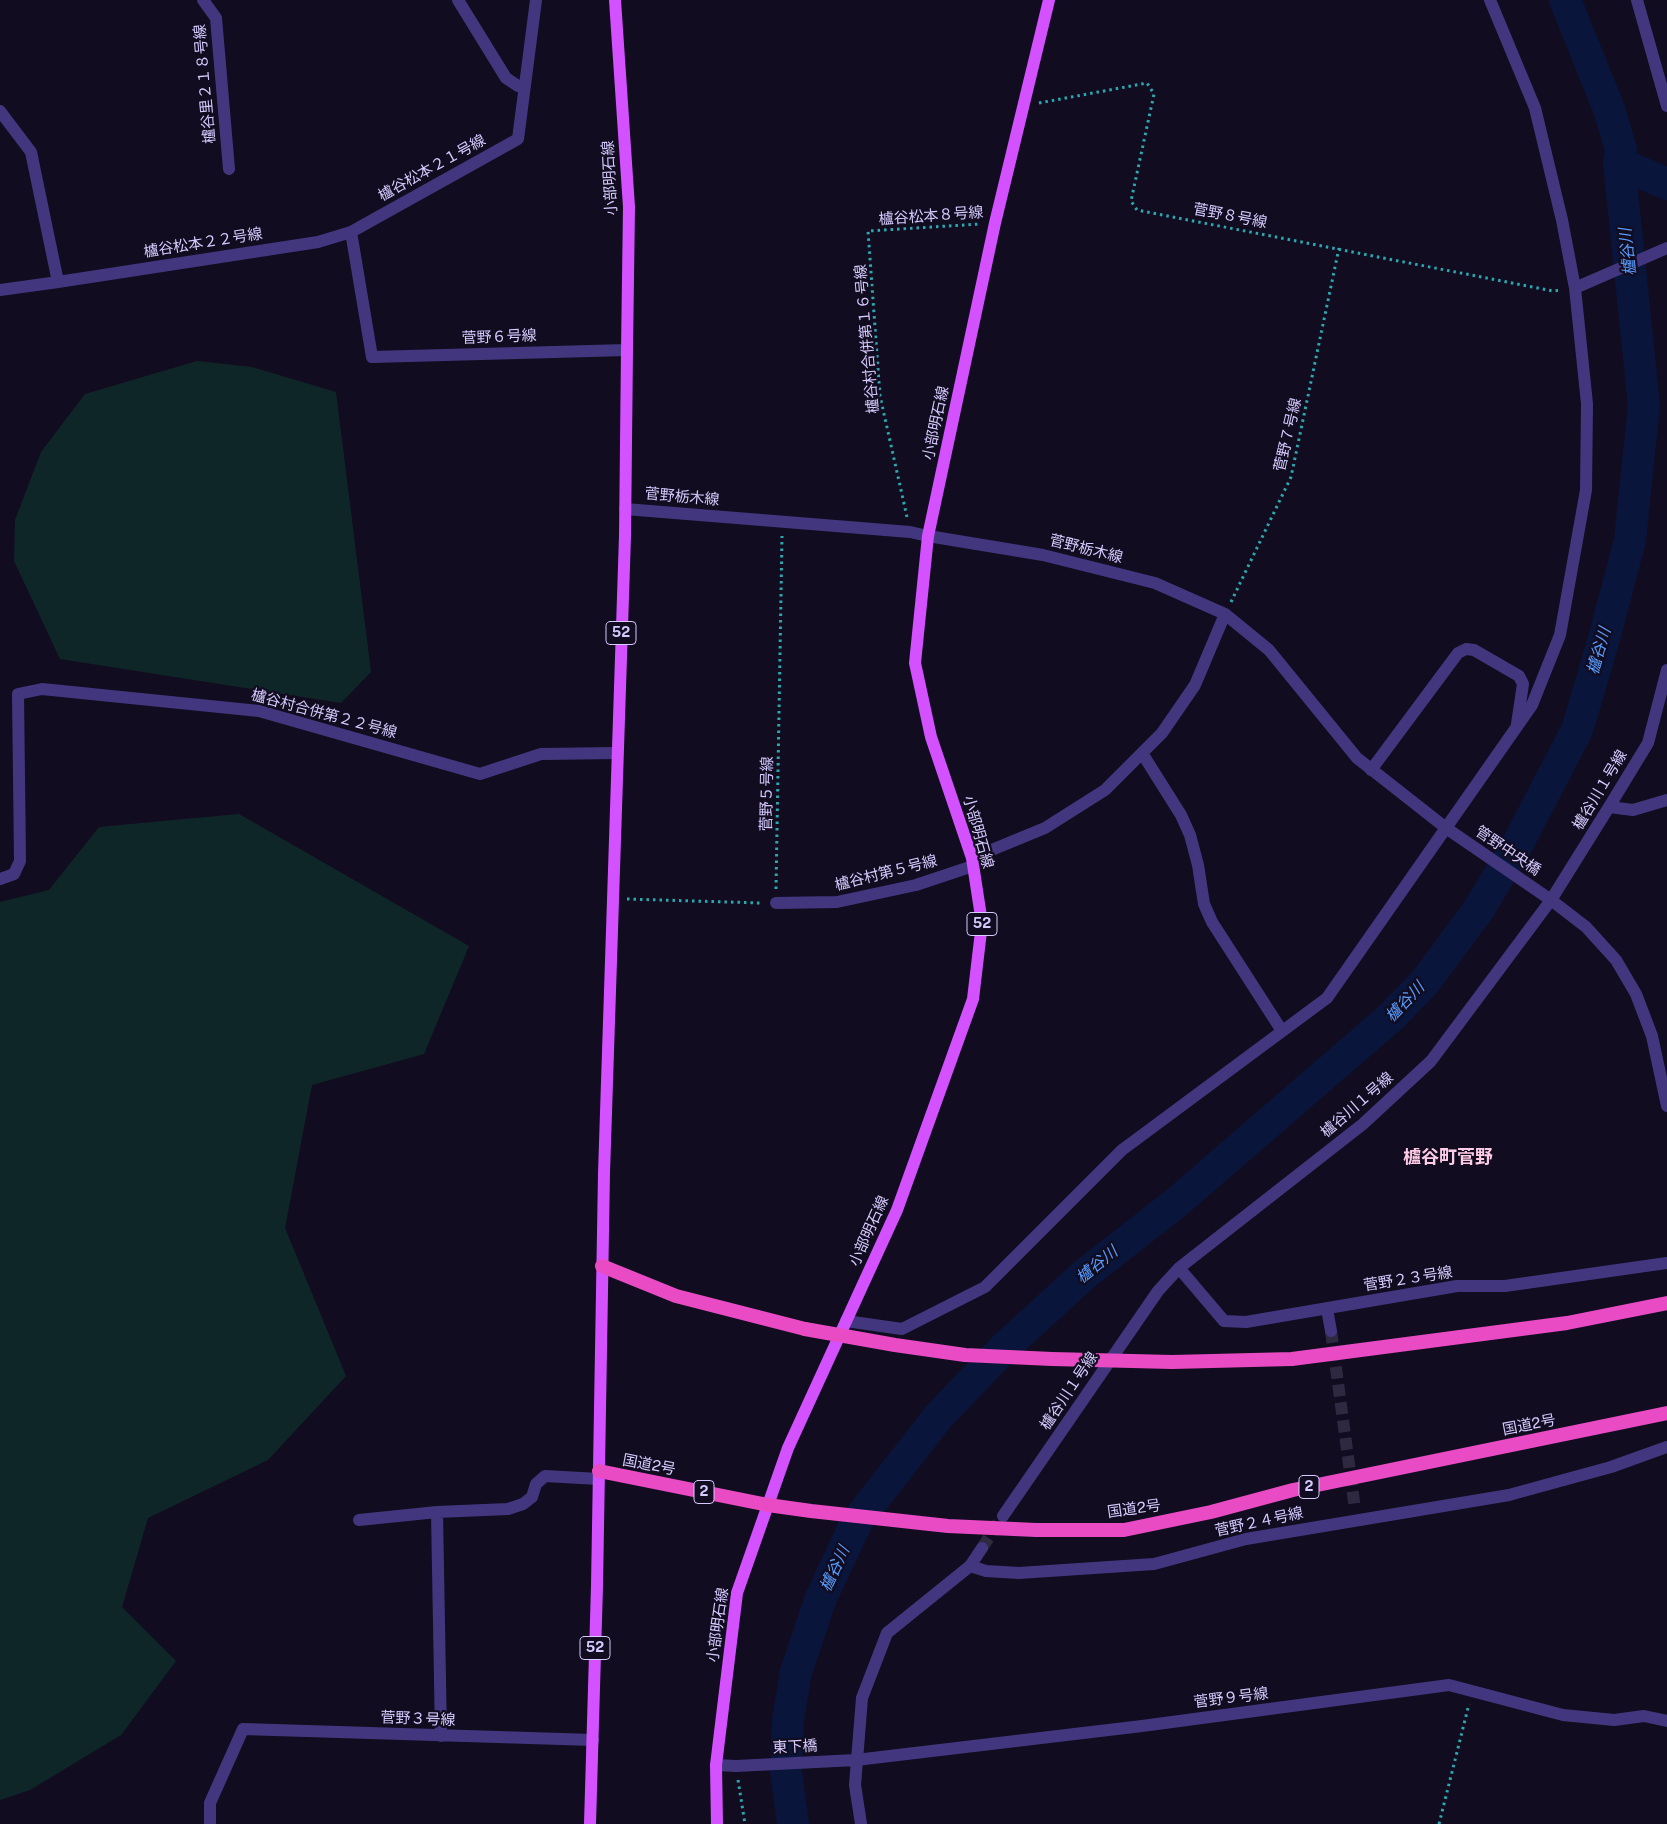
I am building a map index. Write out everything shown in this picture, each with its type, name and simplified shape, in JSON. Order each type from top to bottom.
[{"type":"highway","points":[[602,1266],[676,1296],[804,1329],[965,1355],[1172,1362],[1292,1360],[1567,1323],[1667,1303]]},
{"type":"highway","name":"国道2号","points":[[599,1475],[768,1505],[948,1526],[1036,1530],[1124,1530],[1210,1512],[1293,1490],[1667,1413]]},
{"type":"main road","name":"小部明石線","points":[[590,1824],[602,1266],[625,509],[629,207],[615,0]]},
{"type":"main road","name":"小部明石線","points":[[717,1824],[716,1765],[737,1593],[788,1448],[897,1210],[973,999],[982,923],[972,862],[931,737],[915,663],[928,536],[995,223],[1049,0]]},
{"type":"street","name":"櫨谷里２１８号線","points":[[203,0],[216,18],[229,169]]},
{"type":"street","points":[[458,0],[506,78],[518,86],[525,86]]},
{"type":"street","name":"櫨谷松本２１号線","points":[[351,232],[518,139],[536,0]]},
{"type":"street","points":[[846,1321],[902,1328],[985,1287],[1122,1150],[1327,998],[1532,705],[1560,634],[1586,490],[1586,404],[1574,288],[1562,220],[1535,108],[1490,0]]},
{"type":"street","points":[[1637,0],[1667,106]]},
{"type":"street","points":[[0,111],[30,152],[58,282]]},
{"type":"street","name":"菅野６号線","points":[[351,232],[372,357],[627,350]]},
{"type":"street","name":"櫨谷松本２２号線","points":[[0,290],[318,242],[351,232]]},
{"type":"street","points":[[1574,288],[1667,248]]},
{"type":"street","name":"菅野栃木線","points":[[625,509],[910,532],[1043,555],[1155,583],[1225,614],[1269,650],[1357,758],[1446,828]]},
{"type":"street","name":"櫨谷村第５号線","points":[[776,903],[836,902],[916,885],[972,862],[1045,828],[1105,790],[1162,733],[1195,685],[1225,614]]},
{"type":"street","points":[[1371,770],[1458,652],[1466,649],[1474,650],[1519,676],[1523,684],[1517,727]]},
{"type":"street","name":"櫨谷川１号線","points":[[1003,1516],[1158,1291],[1179,1268],[1363,1124],[1431,1061],[1552,900],[1648,743],[1667,670]]},
{"type":"street","name":"櫨谷村合併第２２号線","points":[[0,879],[14,874],[20,861],[18,694],[42,689],[259,711],[480,774],[541,754],[617,753]]},
{"type":"street","points":[[1142,754],[1181,815],[1190,835],[1198,865],[1204,904],[1212,922],[1282,1031]]},
{"type":"street","points":[[1609,807],[1633,810],[1667,800]]},
{"type":"street","name":"管野中央橋","points":[[1446,828],[1552,900]]},
{"type":"street","points":[[1552,900],[1586,927],[1616,960],[1636,994],[1652,1036],[1667,1106]]},
{"type":"street","name":"菅野２３号線","points":[[1179,1268],[1208,1304],[1224,1320],[1246,1322],[1457,1286],[1506,1286],[1667,1263]]},
{"type":"street","points":[[1327,1309],[1331,1330]]},
{"type":"street","name":"菅野２４号線","points":[[970,1566],[986,1571],[1019,1573],[1154,1564],[1246,1539],[1355,1515],[1509,1495],[1611,1467],[1667,1447]]},
{"type":"street","points":[[360,1520],[437,1512],[508,1509],[523,1504],[532,1497],[536,1484],[545,1476],[599,1475]]},
{"type":"street","points":[[437,1512],[442,1736]]},
{"type":"street","points":[[862,1824],[855,1785],[862,1698],[887,1633],[970,1566],[982,1548]]},
{"type":"street","name":"菅野９号線","points":[[856,1760],[1152,1724],[1449,1684],[1564,1715],[1614,1720],[1644,1716],[1667,1721]]},
{"type":"street","name":"菅野３号線","points":[[210,1824],[210,1803],[243,1729],[593,1740]]},
{"type":"street","name":"東下橋","points":[[716,1765],[736,1766],[856,1760]]},
{"type":"path","name":"菅野８号線","points":[[1023,106],[1147,83],[1154,94],[1130,201],[1137,210],[1553,291],[1574,288]]},
{"type":"path","name":"櫨谷松本８号線","points":[[868,231],[995,223]]},
{"type":"path","name":"櫨谷村合併第１６号線","points":[[868,231],[880,396],[910,532]]},
{"type":"path","name":"菅野７号線","points":[[1225,614],[1291,476],[1339,248]]},
{"type":"path","name":"菅野５号線","points":[[776,903],[782,522]]},
{"type":"path","points":[[612,899],[776,903]]},
{"type":"path","points":[[1439,1824],[1472,1691]]},
{"type":"path","points":[[736,1766],[745,1824]]},
{"type":"green space","points":[[197,361],[252,367],[336,392],[371,672],[341,703],[60,659],[14,561],[15,520],[41,452],[85,394]]},
{"type":"green space","points":[[239,814],[469,946],[424,1054],[312,1085],[285,1228],[346,1376],[268,1460],[148,1518],[122,1607],[176,1661],[121,1735],[30,1790],[0,1800],[0,902],[49,890],[99,827]]},
{"type":"waterway","name":"櫨谷川","points":[[793,1824],[786,1771],[788,1720],[796,1672],[821,1598],[857,1521],[938,1417],[1004,1348],[1085,1274],[1177,1202],[1391,1017],[1425,982],[1479,909],[1516,847],[1577,730],[1604,639],[1630,540],[1644,405],[1619,163],[1621,150],[1609,109],[1565,0]]},
{"type":"waterway","points":[[1619,163],[1667,184]]},
{"type":"tunnel","points":[[1331,1331],[1355,1509]]},
{"type":"tunnel","points":[[982,1548],[1000,1520]]},
{"type":"district","name":"櫨谷町菅野","points":[[1448,1157]]}]
